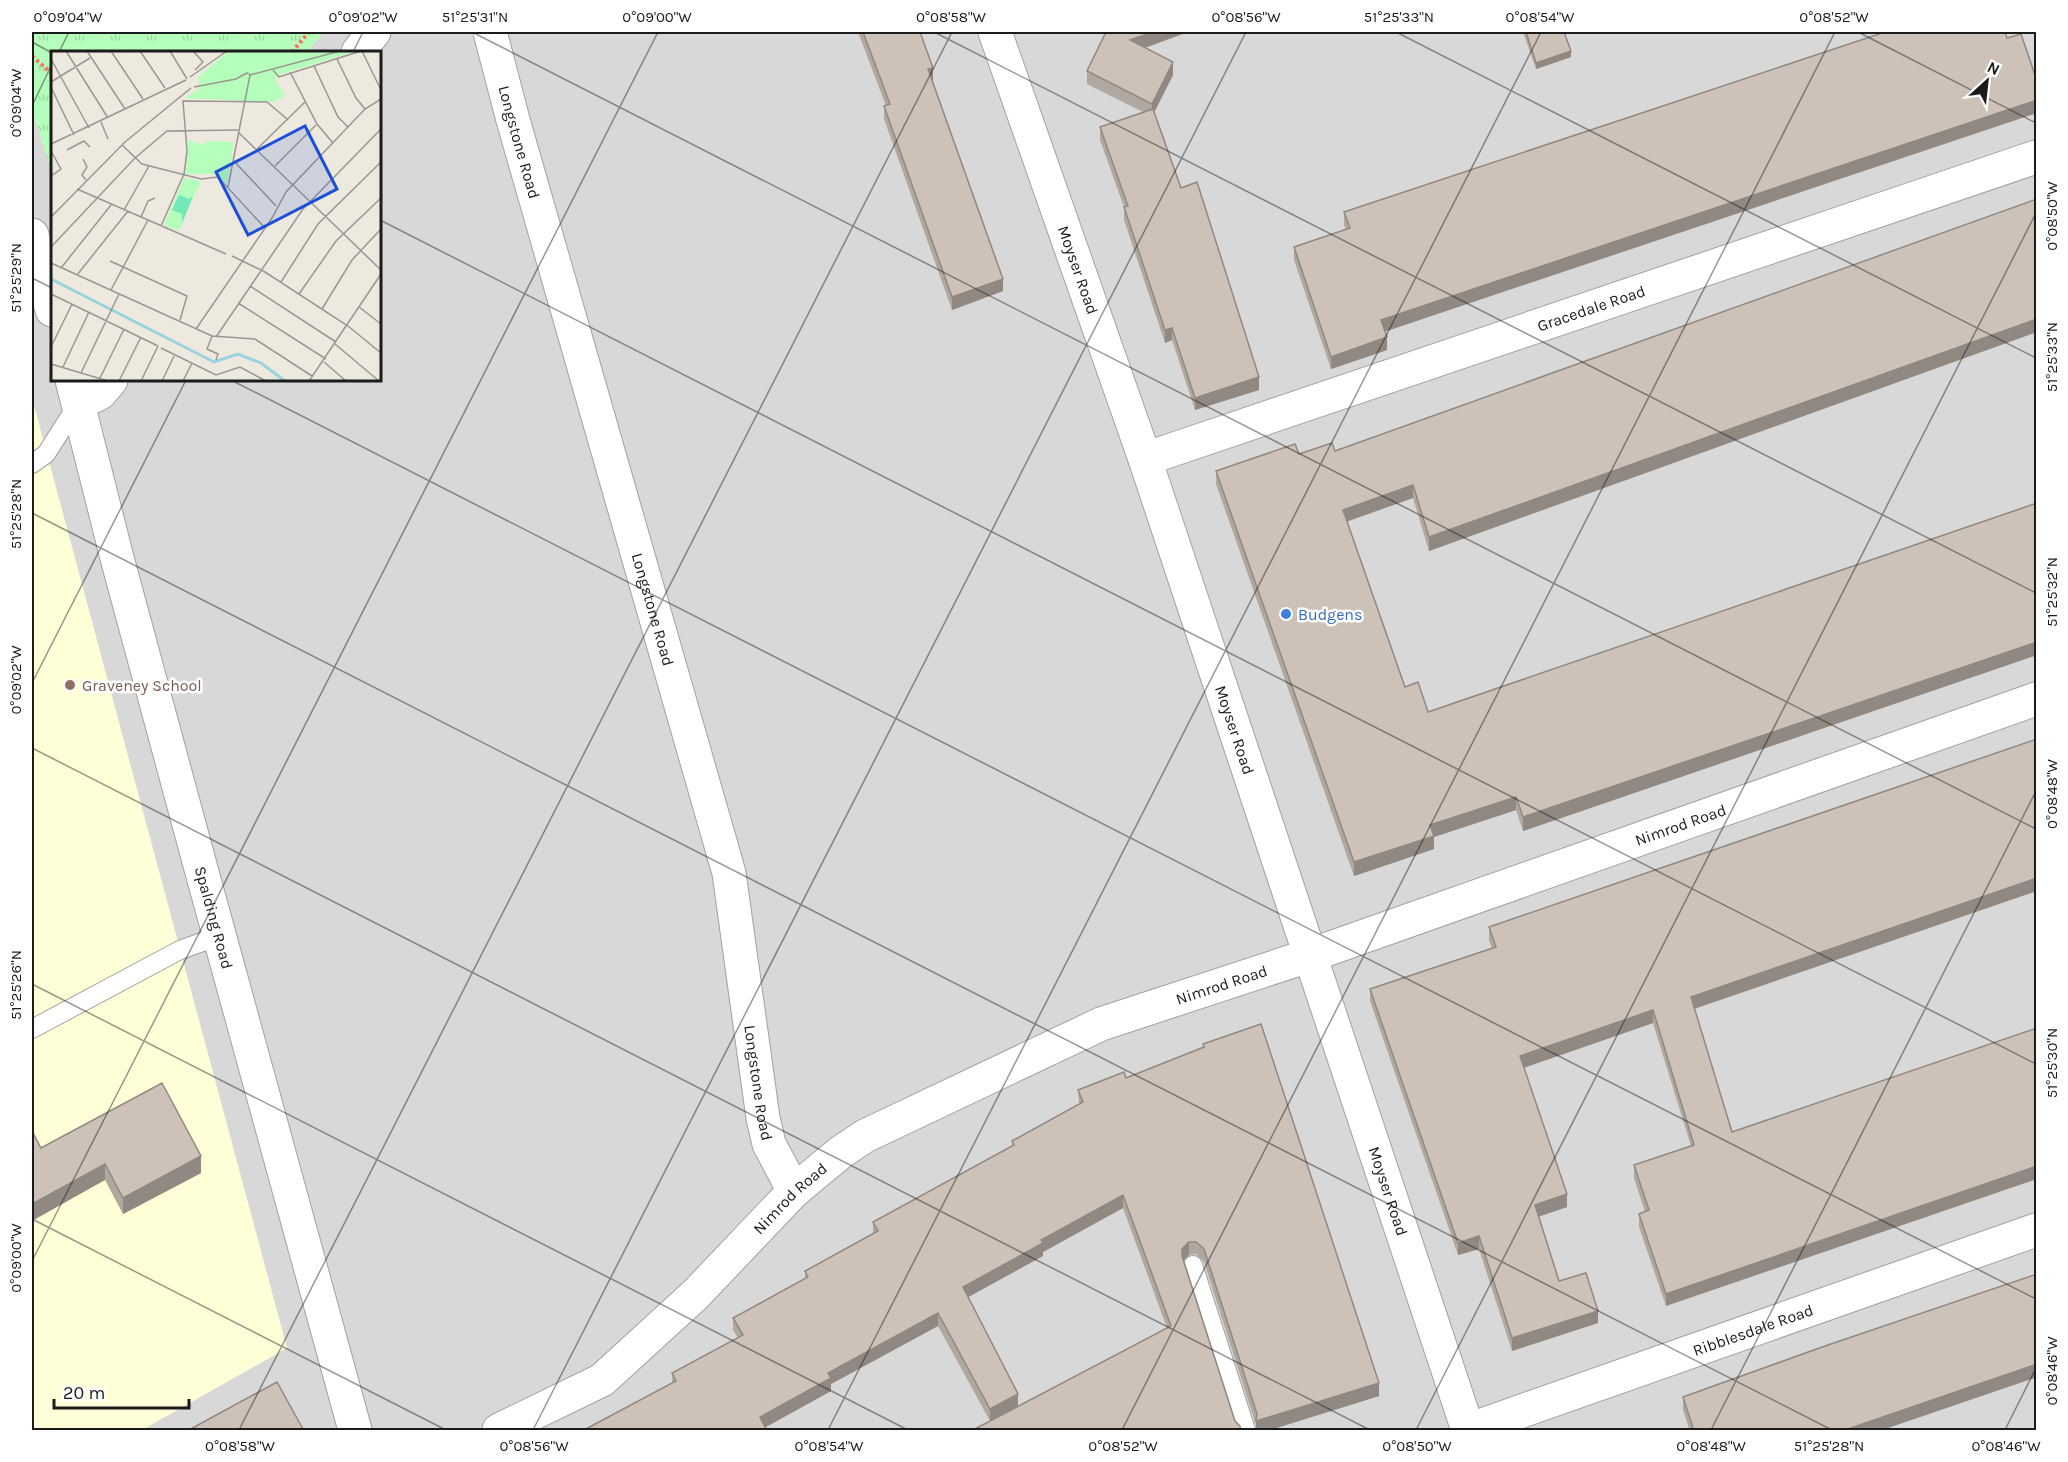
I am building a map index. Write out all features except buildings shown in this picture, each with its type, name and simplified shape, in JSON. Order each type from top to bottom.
[{"type":"street","points":[[359,51],[374,32]]},
{"type":"street","name":"Longstone Road","points":[[490,32],[729,873],[763,1119],[769,1144],[794,1191]]},
{"type":"street","name":"Moyser Road","points":[[995,32],[1145,459],[1468,1430]]},
{"type":"street","name":"Gracedale Road","points":[[1145,459],[2037,157]]},
{"type":"street","points":[[32,235],[51,306]]},
{"type":"street","points":[[75,391],[100,393],[110,381]]},
{"type":"street","name":"Spalding Road","points":[[75,391],[120,569],[355,1431]]},
{"type":"street","name":"Nimrod Road","points":[[499,1431],[602,1380],[696,1294],[794,1191],[841,1152],[865,1136],[1101,1024],[1311,955],[2037,699]]},
{"type":"street","name":"Ribblesdale Road","points":[[1468,1430],[2037,1230]]},
{"type":"lane","points":[[32,464],[46,454],[75,391]]},
{"type":"lane","points":[[32,1029],[180,950],[219,936]]},
{"type":"lane","points":[[1193,1265],[1246,1431]]},
{"type":"path","points":[[293,51],[309,32]]},
{"type":"path","points":[[32,56],[51,73]]},
{"type":"shaded area","points":[[32,32],[2036,32],[2036,1430],[32,1430]]},
{"type":"shaded area","name":"Graveney School","points":[[32,398],[287,1348],[142,1430],[32,1430]]},
{"type":"green space","points":[[32,32],[324,32],[308,51],[51,51],[51,169],[32,111]]},
{"type":"place","name":"Budgens","points":[[1286,614]]},
{"type":"place","name":"Graveney School","points":[[70,685]]}]
